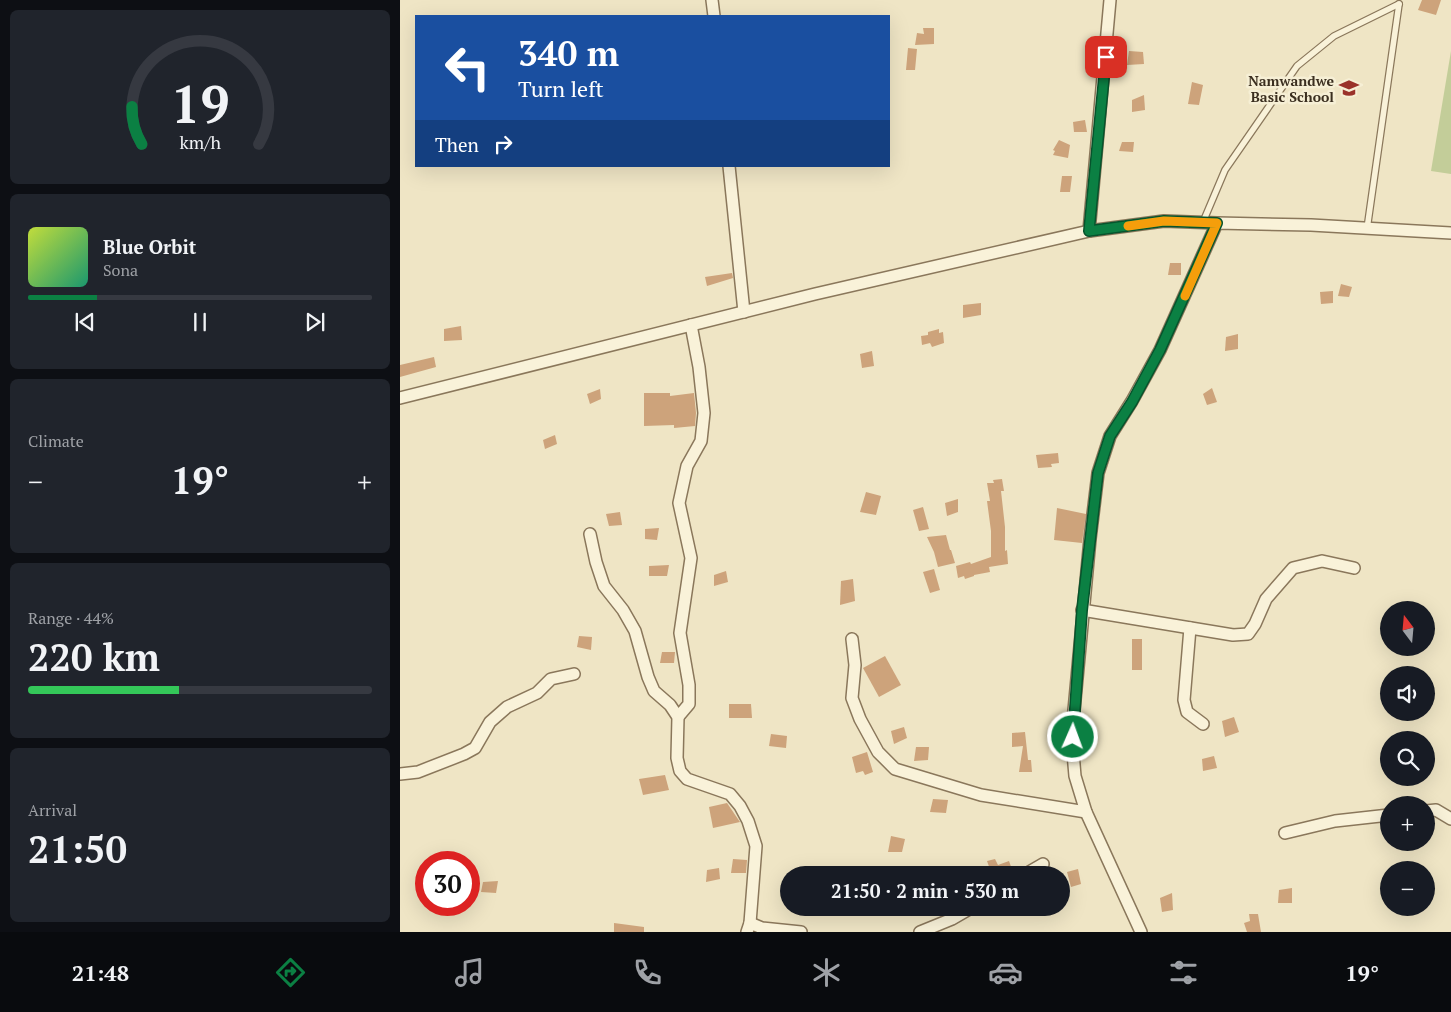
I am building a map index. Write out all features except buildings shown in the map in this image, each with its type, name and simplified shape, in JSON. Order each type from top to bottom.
[{"type":"street","points":[[712,0],[714,15]]},
{"type":"street","points":[[1089,231],[1110,0]]},
{"type":"street","points":[[729,167],[744,312]]},
{"type":"street","points":[[400,398],[744,312],[1089,231],[1164,221],[1311,225],[1451,233]]},
{"type":"street","points":[[1141,932],[1086,812],[1075,776],[1072,752],[1073,721],[1082,610],[1098,473],[1110,436],[1132,402],[1160,350],[1217,223]]},
{"type":"street","points":[[678,717],[689,704],[689,685],[680,633],[691,558],[679,503],[687,466],[700,441],[704,413],[699,367],[691,325]]},
{"type":"street","points":[[590,534],[604,586],[623,610],[635,631],[654,691],[670,704],[678,717],[678,758],[680,771],[686,779],[730,794],[740,806],[748,821],[756,846],[749,927],[800,932]]},
{"type":"street","points":[[1082,610],[1233,636],[1248,634],[1255,624],[1266,599],[1293,568],[1322,561],[1354,568]]},
{"type":"street","points":[[1190,628],[1184,700],[1187,712],[1204,724]]},
{"type":"street","points":[[852,640],[855,664],[852,698],[860,719],[878,752],[895,769],[981,796],[1086,812]]},
{"type":"street","points":[[400,774],[418,772],[475,748],[490,722],[507,707],[537,693],[551,679],[574,674]]},
{"type":"street","points":[[1435,810],[1451,819]]},
{"type":"street","points":[[1285,833],[1335,821],[1380,816]]},
{"type":"street","points":[[920,932],[957,916]]},
{"type":"lane","points":[[1203,222],[1225,170],[1297,66],[1334,36],[1399,4],[1367,229]]},
{"type":"green space","points":[[1451,51],[1451,174],[1431,171]]},
{"type":"slow traffic","points":[[1128,226],[1183,220],[1217,223],[1185,296]]},
{"type":"place","name":"Namwandwe Basic School","points":[[1349,88]]},
{"type":"route","points":[[1073,737],[1082,610],[1098,473],[1110,436],[1132,402],[1160,350],[1217,223],[1183,220],[1164,221],[1089,231],[1106,57]]}]
